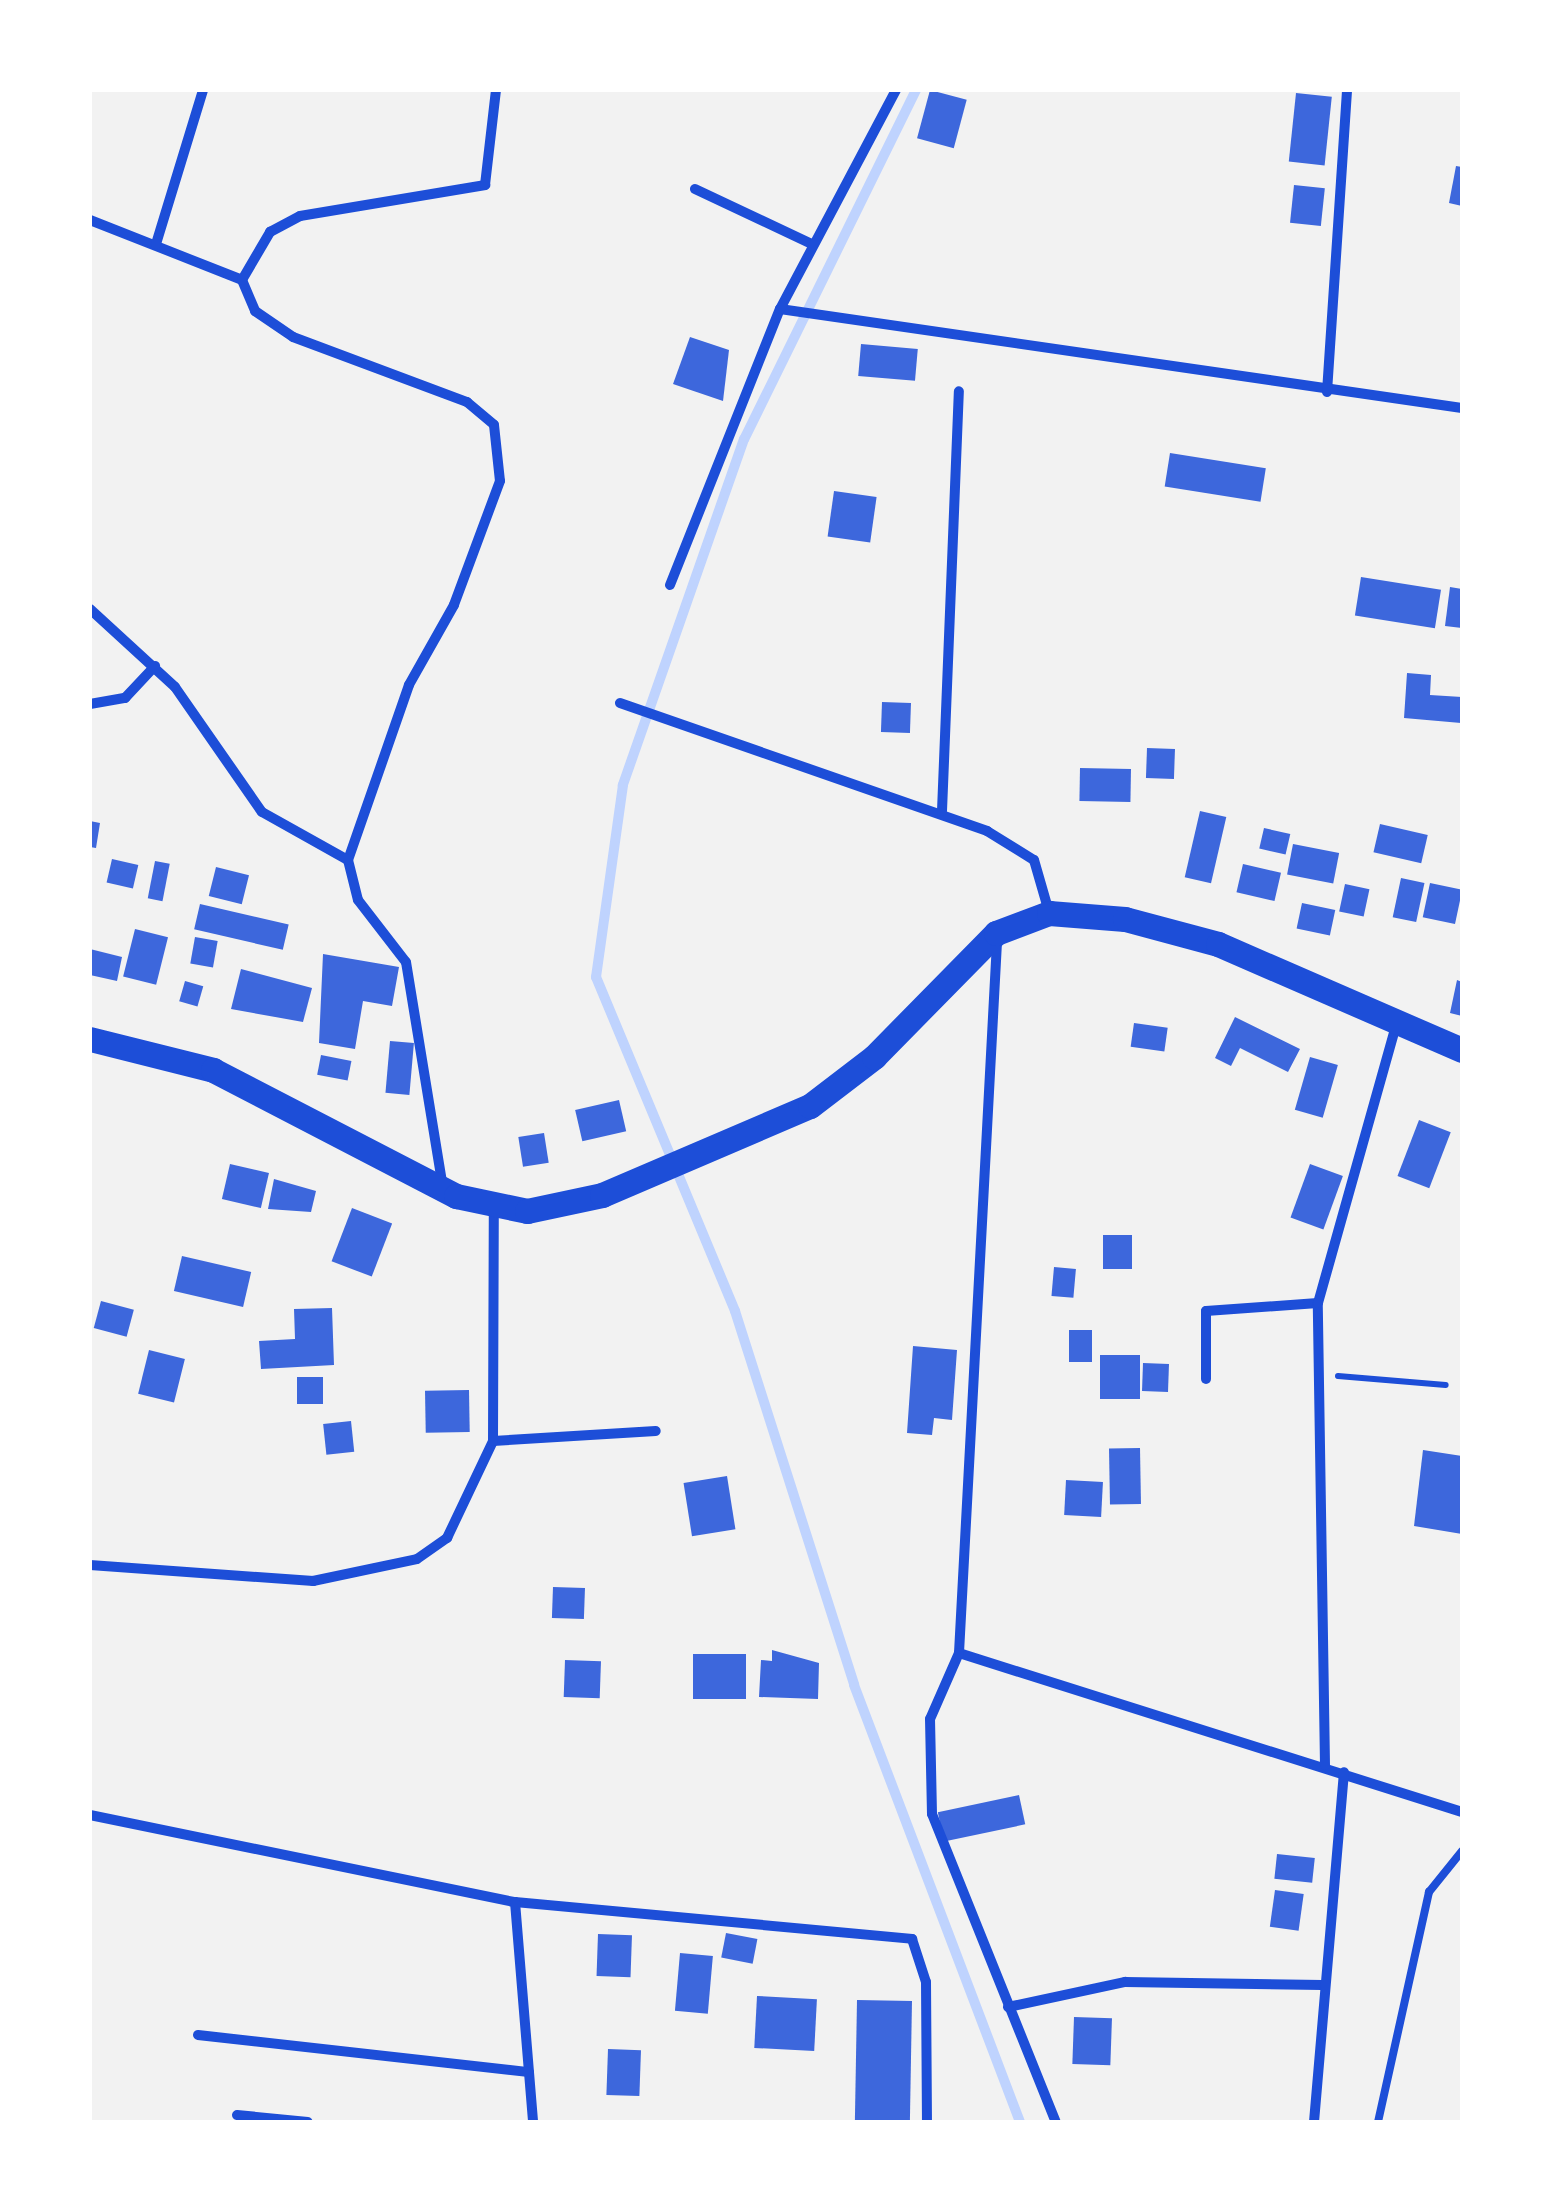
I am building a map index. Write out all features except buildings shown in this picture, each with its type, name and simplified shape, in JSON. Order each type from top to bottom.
[{"type":"main road","points":[[90,1039],[213,1070],[443,1190],[494,1209],[577,1202],[647,1178],[828,1095],[996,933],[1049,913],[1178,931],[1462,1050]]},
{"type":"street","points":[[156,244],[203,90]]},
{"type":"street","points":[[242,280],[270,232],[300,216],[485,185],[496,90]]},
{"type":"street","points":[[670,585],[782,309],[812,244],[896,90]]},
{"type":"street","points":[[1327,392],[1346,90]]},
{"type":"street","points":[[695,189],[812,244]]},
{"type":"street","points":[[90,220],[242,280],[255,311],[293,336],[486,413],[501,460],[495,494],[454,605],[409,685],[348,860],[358,900],[406,962],[443,1190]]},
{"type":"street","points":[[782,309],[1327,392],[1462,408]]},
{"type":"street","points":[[942,811],[959,391]]},
{"type":"street","points":[[90,610],[156,666],[262,812],[348,860]]},
{"type":"street","points":[[90,704],[125,698],[156,666]]},
{"type":"street","points":[[624,705],[942,811],[1034,860],[1049,913]]},
{"type":"street","points":[[996,933],[959,1653],[930,1719],[932,1814],[1056,2122]]},
{"type":"street","points":[[1325,1765],[1318,1303],[1398,1021]]},
{"type":"street","points":[[90,1565],[248,1583],[314,1581],[417,1559],[448,1538],[493,1442],[494,1209]]},
{"type":"street","points":[[1206,1379],[1206,1311],[1318,1303]]},
{"type":"street","points":[[493,1442],[656,1430]]},
{"type":"street","points":[[959,1653],[1325,1765],[1462,1812]]},
{"type":"street","points":[[1314,2122],[1322,1985],[1344,1772]]},
{"type":"street","points":[[90,1815],[515,1902],[912,1939],[926,1982],[927,2122]]},
{"type":"street","points":[[515,1902],[533,2122]]},
{"type":"street","points":[[1008,2007],[1124,1982],[1322,1985]]},
{"type":"street","points":[[198,2034],[529,2072]]},
{"type":"street","points":[[238,2115],[308,2122]]},
{"type":"lane","points":[[1378,2122],[1428,1892],[1462,1851]]},
{"type":"path","points":[[1320,1374],[1446,1385]]},
{"type":"waterway","points":[[916,90],[744,439],[623,785],[596,977],[735,1311],[854,1685],[1020,2122]]}]
